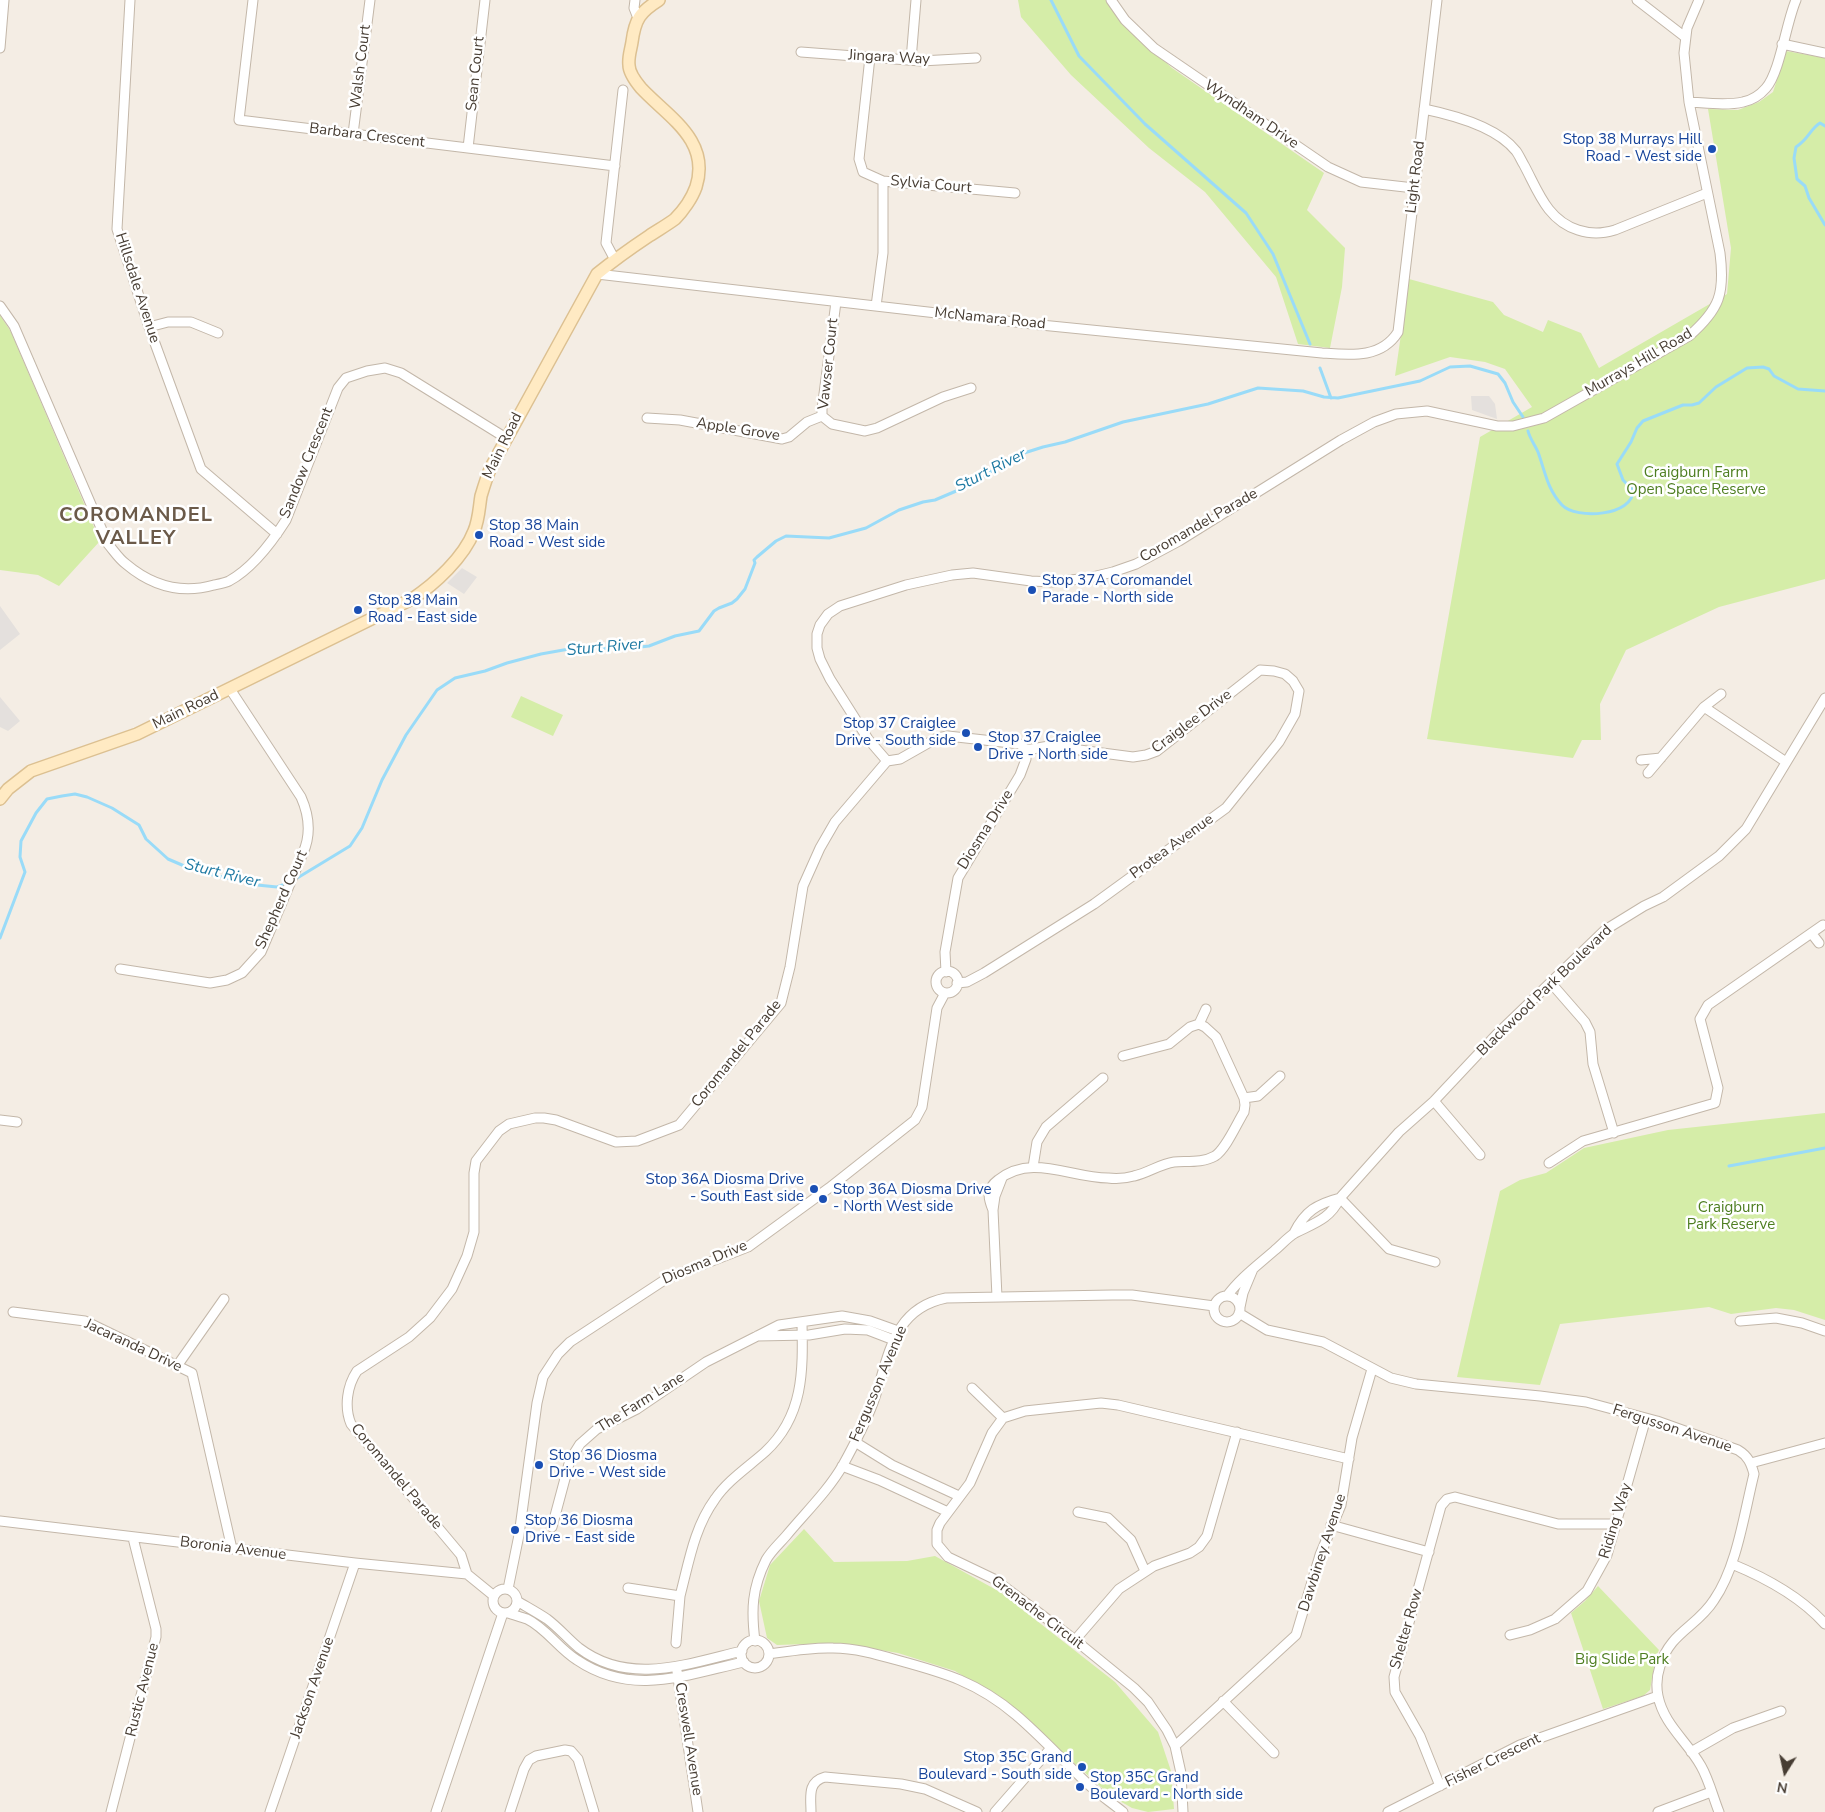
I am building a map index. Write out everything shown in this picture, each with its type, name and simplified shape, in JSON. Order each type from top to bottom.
[{"type":"main road","points":[[638,18],[646,8],[659,0]]},
{"type":"main road","name":"Main Road","points":[[0,799],[8,789],[31,771],[136,734],[412,599],[430,586],[462,551],[474,531],[485,482],[506,438],[597,274],[675,218],[687,203],[695,188],[698,158],[689,135],[635,81],[628,66],[633,30],[638,18]]},
{"type":"street","points":[[0,48],[4,0]]},
{"type":"street","name":"Hillsdale Avenue","points":[[130,0],[117,229],[149,327],[201,469],[276,534]]},
{"type":"street","name":"Barbara Crescent","points":[[253,0],[238,120],[615,166]]},
{"type":"street","name":"Walsh Court","points":[[353,134],[370,0]]},
{"type":"street","name":"Sean Court","points":[[468,148],[485,0]]},
{"type":"street","points":[[635,0],[634,8],[638,18]]},
{"type":"street","points":[[910,60],[916,0]]},
{"type":"street","name":"Wyndham Drive","points":[[1111,0],[1126,20],[1154,48],[1328,167],[1361,182],[1414,188]]},
{"type":"street","name":"Light Road","points":[[1382,348],[1392,342],[1398,332],[1437,0]]},
{"type":"street","points":[[1637,0],[1685,37]]},
{"type":"street","name":"Murrays Hill Road","points":[[1518,425],[1542,419],[1689,336],[1706,321],[1715,307],[1720,294],[1722,274],[1689,102],[1684,53],[1685,37],[1699,0]]},
{"type":"street","points":[[1689,102],[1730,104],[1758,97],[1768,87],[1774,74],[1796,0]]},
{"type":"street","points":[[1782,44],[1825,53]]},
{"type":"street","name":"Jingara Way","points":[[802,52],[910,60],[976,58]]},
{"type":"street","points":[[870,57],[859,159],[863,172],[883,181]]},
{"type":"street","points":[[614,260],[606,243],[624,90]]},
{"type":"street","points":[[1424,109],[1440,112],[1482,126],[1500,137],[1516,151],[1551,213],[1561,223],[1589,233],[1603,234],[1615,230],[1707,193]]},
{"type":"street","name":"Sylvia Court","points":[[876,306],[883,252],[883,181],[1015,193]]},
{"type":"street","name":"McNamara Road","points":[[597,274],[1042,325],[1349,356],[1382,348]]},
{"type":"street","name":"Vawser Court","points":[[836,302],[822,416],[832,424],[866,431],[877,428],[943,398],[972,388]]},
{"type":"street","name":"Sandow Crescent","points":[[0,306],[14,326],[108,544],[125,564],[145,577],[168,587],[198,590],[228,581],[247,568],[276,534],[286,520],[333,398],[346,378],[367,371],[385,368],[401,373],[506,438]]},
{"type":"street","points":[[149,327],[168,322],[192,322],[218,333]]},
{"type":"street","name":"Coromandel Parade","points":[[494,1596],[467,1574],[461,1555],[351,1424],[346,1407],[353,1376],[358,1370],[416,1331],[430,1318],[452,1288],[467,1256],[474,1232],[474,1173],[476,1161],[499,1131],[509,1124],[535,1118],[544,1118],[556,1120],[616,1142],[637,1141],[679,1125],[781,1003],[790,966],[803,886],[820,848],[835,822],[887,761],[868,739],[830,679],[820,659],[817,648],[817,634],[820,625],[828,614],[840,606],[906,585],[952,574],[974,573],[1053,582],[1088,578],[1136,564],[1179,541],[1341,440],[1374,422],[1396,414],[1427,411],[1497,426],[1518,425]]},
{"type":"street","name":"Apple Grove","points":[[647,418],[680,420],[782,438],[790,437],[807,422],[822,416]]},
{"type":"street","name":"Craiglee Drive","points":[[887,761],[900,760],[938,738],[948,736],[1020,744],[1026,750],[1049,746],[1133,757],[1146,755],[1157,751],[1260,670]]},
{"type":"street","name":"Protea Avenue","points":[[957,983],[967,982],[1094,904],[1226,808],[1279,742],[1295,714],[1299,691],[1293,681],[1286,674],[1260,670]]},
{"type":"street","name":"Shepherd Court","points":[[120,969],[210,983],[227,980],[242,973],[261,952],[308,840],[306,807],[301,796],[230,689]]},
{"type":"street","points":[[1648,773],[1704,707],[1721,694]]},
{"type":"street","name":"Blackwood Park Boulevard","points":[[1227,1296],[1238,1281],[1294,1233],[1305,1229],[1334,1209],[1340,1198],[1399,1132],[1434,1101],[1496,1035],[1605,930],[1644,906],[1663,897],[1719,856],[1746,828],[1825,698]]},
{"type":"street","points":[[1704,707],[1786,762]]},
{"type":"street","name":"Diosma Drive","points":[[946,972],[945,952],[958,878],[1020,775],[1026,759],[1026,750]]},
{"type":"street","points":[[1640,760],[1661,758]]},
{"type":"street","points":[[1549,1163],[1582,1141],[1716,1103],[1718,1088],[1700,1018],[1708,1005],[1823,925]]},
{"type":"street","points":[[1812,934],[1819,943]]},
{"type":"street","points":[[946,972],[953,974],[957,983],[952,992],[944,993],[939,990],[936,980],[940,974],[946,972]]},
{"type":"street","points":[[1551,983],[1585,1022],[1590,1032],[1594,1064],[1614,1133]]},
{"type":"street","name":"Diosma Drive","points":[[508,1590],[519,1535],[537,1403],[544,1377],[558,1354],[570,1342],[666,1279],[748,1247],[829,1188],[915,1120],[922,1107],[937,1008],[944,993]]},
{"type":"street","points":[[1124,1056],[1169,1044],[1190,1027],[1199,1024],[1206,1009]]},
{"type":"street","points":[[997,1297],[993,1210],[988,1198],[990,1188],[1003,1176],[1015,1170],[1032,1166],[1107,1178],[1134,1176],[1171,1162],[1201,1161],[1214,1156],[1221,1150],[1244,1112],[1244,1098],[1216,1037],[1199,1024]]},
{"type":"street","points":[[1244,1098],[1258,1096],[1280,1076]]},
{"type":"street","points":[[1032,1166],[1037,1142],[1046,1127],[1103,1078]]},
{"type":"street","points":[[1434,1101],[1480,1155]]},
{"type":"street","points":[[0,1120],[18,1122]]},
{"type":"street","points":[[1340,1198],[1389,1249],[1435,1262]]},
{"type":"street","name":"Blackwood Park Boulevard","points":[[1294,1233],[1300,1220],[1309,1211],[1325,1202],[1340,1198]]},
{"type":"street","name":"Blackwood Park Boulevard","points":[[1240,1310],[1243,1293],[1254,1269]]},
{"type":"street","name":"Fergusson Avenue","points":[[755,1641],[752,1598],[767,1558],[828,1486],[842,1466],[873,1403],[896,1336],[908,1318],[918,1308],[933,1301],[946,1298],[1118,1295],[1214,1306]]},
{"type":"street","points":[[1227,1296],[1235,1299],[1240,1310],[1234,1320],[1230,1322],[1221,1321],[1214,1315],[1214,1306],[1220,1297],[1227,1296]]},
{"type":"street","points":[[177,1366],[224,1299]]},
{"type":"street","name":"Fergusson Avenue","points":[[1240,1310],[1267,1330],[1323,1342],[1391,1378],[1416,1384],[1577,1401],[1646,1418],[1738,1450],[1746,1455],[1751,1463]]},
{"type":"street","name":"Jacaranda Drive","points":[[13,1312],[85,1321],[192,1373],[232,1549]]},
{"type":"street","name":"The Farm Lane","points":[[552,1527],[570,1460],[580,1444],[597,1429],[637,1409],[706,1362],[779,1325],[842,1316],[856,1317],[896,1336]]},
{"type":"street","points":[[1740,1321],[1776,1318],[1802,1323],[1825,1331]]},
{"type":"street","points":[[676,1643],[680,1596],[694,1538],[700,1522],[715,1498],[766,1451],[781,1434],[791,1418],[802,1374],[802,1322]]},
{"type":"street","name":"The Farm Lane","points":[[756,1336],[802,1336],[845,1329],[868,1330],[896,1336]]},
{"type":"street","name":"Dawbiney Avenue","points":[[1175,1746],[1296,1635],[1320,1555],[1341,1505],[1352,1438],[1372,1369]]},
{"type":"street","points":[[972,1388],[1003,1418],[1025,1411],[1101,1403],[1118,1405],[1349,1459]]},
{"type":"street","name":"Grenache Circuit","points":[[1003,1418],[992,1433],[970,1483],[959,1496],[937,1530],[937,1544],[948,1557],[994,1579],[1075,1640],[1134,1688],[1148,1702],[1167,1730],[1175,1746],[1181,1773],[1183,1812]]},
{"type":"street","name":"Riding Way","points":[[1510,1635],[1530,1630],[1555,1619],[1587,1591],[1607,1555],[1646,1418]]},
{"type":"street","points":[[1075,1640],[1119,1589],[1154,1566],[1190,1553],[1199,1547],[1207,1536],[1237,1432]]},
{"type":"street","points":[[855,1442],[892,1465],[959,1496]]},
{"type":"street","points":[[1719,1812],[1702,1767],[1666,1719],[1658,1696],[1658,1669],[1670,1643],[1702,1614],[1714,1600],[1729,1574],[1754,1474],[1751,1463],[1825,1443]]},
{"type":"street","points":[[842,1466],[879,1480],[948,1512]]},
{"type":"street","name":"Shelter Row","points":[[1440,1786],[1420,1736],[1395,1692],[1394,1676],[1441,1506],[1447,1499],[1455,1497],[1558,1524],[1616,1524]]},
{"type":"street","points":[[1078,1512],[1108,1518],[1131,1540],[1145,1571]]},
{"type":"street","name":"Boronia Avenue","points":[[0,1521],[133,1538],[467,1574]]},
{"type":"street","points":[[1331,1525],[1429,1552]]},
{"type":"street","name":"Rustic Avenue","points":[[111,1812],[156,1637],[156,1629],[133,1538]]},
{"type":"street","name":"Jackson Avenue","points":[[270,1812],[355,1563]]},
{"type":"street","points":[[1732,1564],[1779,1586],[1804,1604],[1825,1624]]},
{"type":"street","points":[[628,1588],[680,1596]]},
{"type":"street","points":[[436,1812],[506,1613],[515,1609],[517,1602],[515,1594],[508,1590],[501,1590],[494,1596],[494,1607],[506,1613],[528,1620],[576,1660],[606,1676],[632,1681],[655,1681],[744,1662]]},
{"type":"street","points":[[517,1602],[547,1619],[580,1648],[606,1663],[625,1669],[652,1669],[676,1666],[742,1651],[747,1644],[755,1641],[766,1646],[769,1654],[767,1662],[760,1667],[751,1668],[744,1662],[742,1651]]},
{"type":"street","points":[[769,1654],[810,1649],[833,1648],[853,1650],[879,1655],[947,1674],[968,1682],[999,1701],[1018,1716],[1092,1788],[1123,1812]]},
{"type":"street","name":"Creswell Avenue","points":[[676,1666],[698,1812]]},
{"type":"street","name":"Fisher Crescent","points":[[1388,1812],[1520,1744],[1658,1696]]},
{"type":"street","points":[[1223,1701],[1274,1753]]},
{"type":"street","points":[[1691,1752],[1733,1728],[1782,1711]]},
{"type":"street","points":[[995,1812],[1051,1748]]},
{"type":"street","points":[[510,1812],[524,1769],[529,1760],[536,1756],[565,1750],[574,1753],[578,1759],[594,1812]]},
{"type":"street","points":[[811,1812],[813,1785],[817,1779],[825,1777],[901,1784],[925,1789],[977,1812]]},
{"type":"street","points":[[1658,1812],[1711,1792]]},
{"type":"green space","points":[[1018,0],[1106,0],[1124,24],[1172,68],[1324,173],[1307,210],[1345,248],[1342,287],[1330,348],[1298,344],[1276,277],[1205,192],[1149,148],[1071,75],[1021,17]]},
{"type":"green space","name":"Craigburn Farm Open Space Reserve","points":[[1786,51],[1825,58],[1825,579],[1719,607],[1626,650],[1600,704],[1601,740],[1582,740],[1573,758],[1427,739],[1480,437],[1532,407],[1505,369],[1485,362],[1450,357],[1395,376],[1409,279],[1493,302],[1504,315],[1543,332],[1548,320],[1581,333],[1599,368],[1727,294],[1731,248],[1708,109],[1738,110],[1759,102],[1773,92]]},
{"type":"green space","points":[[0,315],[11,332],[100,541],[59,586],[38,575],[0,570]]},
{"type":"green space","points":[[521,696],[563,715],[553,736],[511,717]]},
{"type":"green space","name":"Craigburn Park Reserve","points":[[1825,1113],[1825,1320],[1794,1310],[1776,1308],[1731,1314],[1709,1307],[1560,1324],[1540,1385],[1457,1377],[1500,1191],[1520,1180],[1546,1173],[1584,1148],[1668,1130]]},
{"type":"green space","points":[[804,1529],[834,1562],[907,1561],[935,1556],[1000,1592],[1115,1682],[1158,1732],[1171,1771],[1174,1809],[1148,1812],[1132,1808],[1111,1796],[1007,1703],[955,1671],[898,1653],[838,1643],[777,1645],[767,1638],[759,1601],[770,1565]]},
{"type":"green space","name":"Big Slide Park","points":[[1598,1586],[1659,1650],[1656,1656],[1650,1690],[1643,1696],[1603,1709],[1571,1613]]},
{"type":"shaded area","points":[[1471,396],[1489,396],[1495,404],[1497,419],[1472,410]]},
{"type":"shaded area","points":[[462,568],[477,577],[464,594],[447,583]]},
{"type":"shaded area","points":[[0,606],[20,634],[0,650]]},
{"type":"shaded area","points":[[0,697],[20,721],[8,731],[0,727]]},
{"type":"waterway","points":[[1051,0],[1079,56],[1145,124],[1246,213],[1273,254],[1310,344]]},
{"type":"waterway","name":"Sturt River","points":[[1825,126],[1820,123],[1814,128],[1804,141],[1796,147],[1794,158],[1797,179],[1805,186],[1809,198],[1825,225]]},
{"type":"waterway","name":"Sturt River","points":[[294,880],[350,846],[362,828],[382,780],[406,735],[437,690],[455,678],[541,654],[569,649],[649,646],[675,636],[699,631],[714,611],[732,603],[745,589],[755,563],[754,560],[776,541],[786,536],[829,538],[866,528],[899,510],[935,500],[975,483],[1001,464],[1021,454],[1065,442],[1123,422],[1208,404],[1258,388],[1303,391],[1324,397],[1338,398],[1420,381],[1450,367],[1470,366],[1498,374],[1505,383],[1513,402],[1523,417]]},
{"type":"waterway","name":"Sturt River","points":[[1528,431],[1538,452],[1547,480],[1553,493],[1562,505],[1569,510],[1579,513],[1603,513],[1615,510],[1631,499],[1633,490],[1623,480],[1617,464],[1631,442],[1637,428],[1643,421],[1683,405],[1699,403],[1716,387],[1747,368],[1763,367],[1769,369],[1774,376],[1798,389],[1825,391]]},
{"type":"waterway","points":[[1320,368],[1331,398]]},
{"type":"waterway","name":"Sturt River","points":[[0,938],[25,872],[20,857],[21,841],[36,813],[47,799],[62,796],[75,794],[112,808],[139,825],[146,839],[168,859],[196,871],[257,885],[277,887],[288,883]]},
{"type":"waterway","points":[[1729,1166],[1825,1148]]},
{"type":"place","name":"Stop 38 Murrays Hill Road - West side","points":[[1712,149]]},
{"type":"place","name":"Stop 38 Main Road - West side","points":[[479,535]]},
{"type":"place","name":"Stop 37A Coromandel Parade - North side","points":[[1032,590]]},
{"type":"place","name":"Stop 38 Main Road - East side","points":[[358,610]]},
{"type":"place","name":"Stop 37 Craiglee Drive - South side","points":[[966,733]]},
{"type":"place","name":"Stop 37 Craiglee Drive - North side","points":[[978,747]]},
{"type":"place","name":"Stop 36A Diosma Drive - South East side","points":[[814,1189]]},
{"type":"place","name":"Stop 36A Diosma Drive - North West side","points":[[823,1199]]},
{"type":"place","name":"Stop 36 Diosma Drive - West side","points":[[539,1465]]},
{"type":"place","name":"Stop 36 Diosma Drive - East side","points":[[515,1530]]},
{"type":"place","name":"Stop 35C Grand Boulevard - South side","points":[[1082,1767]]},
{"type":"place","name":"Stop 35C Grand Boulevard - North side","points":[[1080,1787]]},
{"type":"district","name":"COROMANDEL VALLEY","points":[[136,528]]}]
